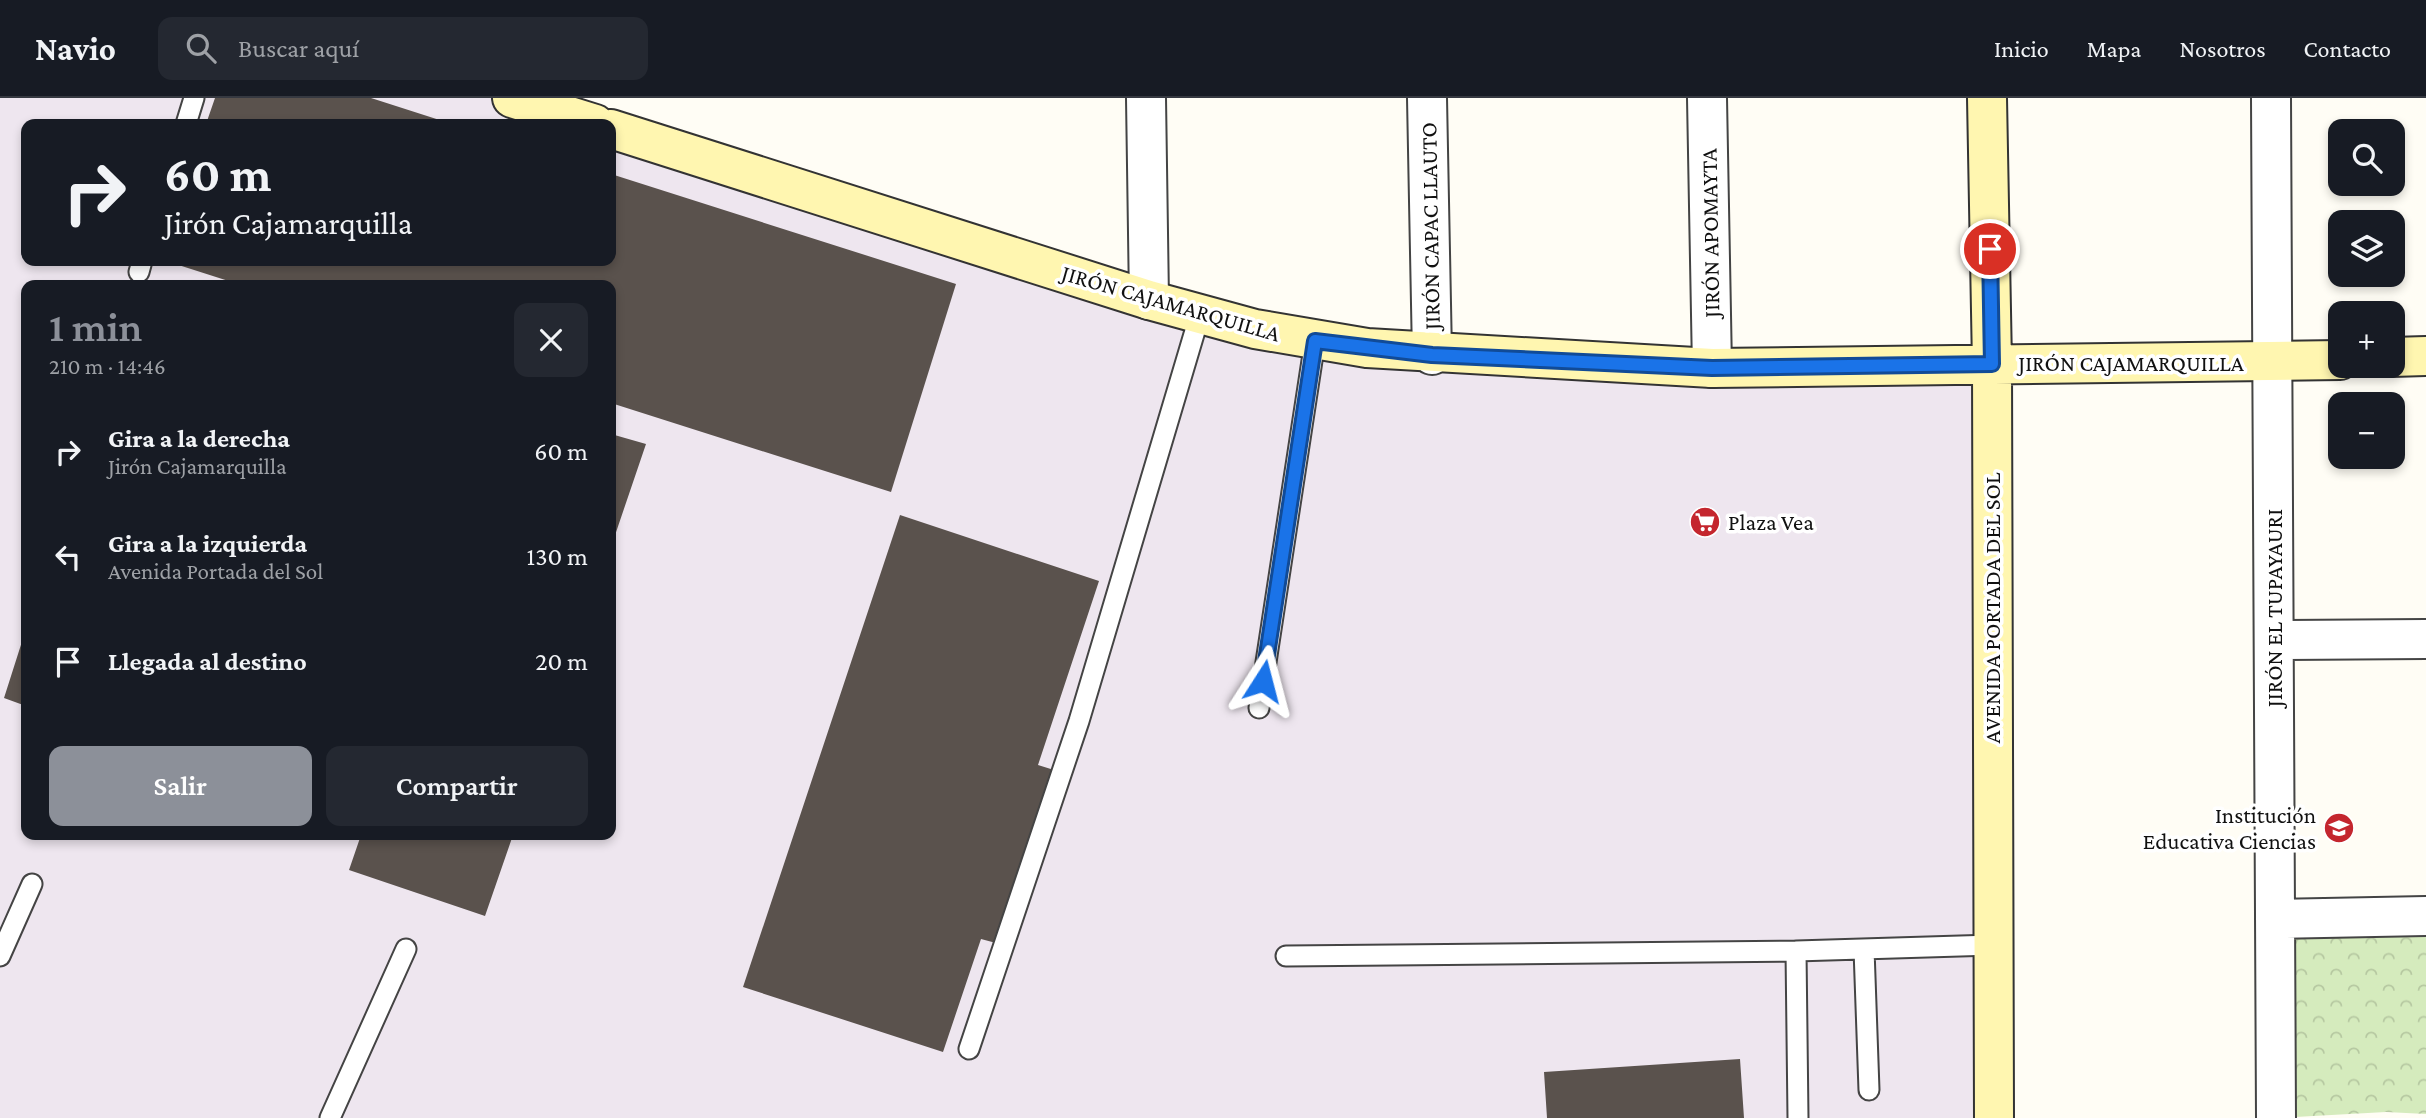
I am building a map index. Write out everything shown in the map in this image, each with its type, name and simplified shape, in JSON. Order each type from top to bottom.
[{"type":"street","points":[[512,98],[579,119]]},
{"type":"street","points":[[1146,98],[1149,300]]},
{"type":"street","name":"JIRÓN CAPAC LLAUTO","points":[[1427,98],[1432,355]]},
{"type":"street","name":"JIRÓN APOMAYTA","points":[[1707,98],[1712,368]]},
{"type":"street","name":"AVENIDA PORTADA DEL SOL","points":[[1987,98],[1992,364],[1994,1118]]},
{"type":"street","name":"JIRÓN EL TUPAYAURI","points":[[2272,98],[2276,1118]]},
{"type":"street","name":"JIRÓN CAJAMARQUILLA","points":[[616,131],[1149,300],[1315,341],[1432,355],[1712,368],[2328,360]]},
{"type":"street","points":[[2405,357],[2426,356]]},
{"type":"street","points":[[2274,640],[2426,639]]},
{"type":"street","points":[[2275,919],[2426,916]]},
{"type":"lane","points":[[188,119],[194,98]]},
{"type":"lane","points":[[969,1049],[1080,722],[1200,314]]},
{"type":"lane","points":[[1259,708],[1315,341]]},
{"type":"lane","points":[[0,956],[32,884]]},
{"type":"lane","points":[[1286,956],[1796,951],[1993,945]]},
{"type":"lane","points":[[330,1118],[406,949]]},
{"type":"lane","points":[[1864,949],[1869,1090]]},
{"type":"lane","points":[[1796,951],[1798,1118]]},
{"type":"shaded area","points":[[0,98],[522,98],[589,119],[21,119],[21,266],[616,266],[616,128],[1134,291],[1413,348],[1995,361],[2002,1118],[0,1118]]},
{"type":"green space","points":[[2426,934],[2426,1114],[2386,1112],[2295,1117],[2292,937]]},
{"type":"building","points":[[215,98],[371,98],[436,119],[208,119]]},
{"type":"building","points":[[616,176],[956,284],[891,492],[616,405],[616,280],[225,280],[182,266],[616,266]]},
{"type":"building","points":[[616,435],[646,444],[616,532]]},
{"type":"building","points":[[900,515],[1099,581],[1038,765],[1054,770],[996,943],[981,939],[943,1052],[743,987]]},
{"type":"building","points":[[21,645],[21,704],[4,698]]},
{"type":"building","points":[[359,840],[511,840],[485,916],[349,870]]},
{"type":"building","points":[[1740,1059],[1744,1118],[1547,1118],[1544,1072]]},
{"type":"place","name":"Plaza Vea","points":[[1705,522]]},
{"type":"place","name":"Institución Educativa Ciencias","points":[[2339,828]]},
{"type":"route","points":[[1263,681],[1315,341],[1432,355],[1712,368],[1992,364],[1990,249]]}]
